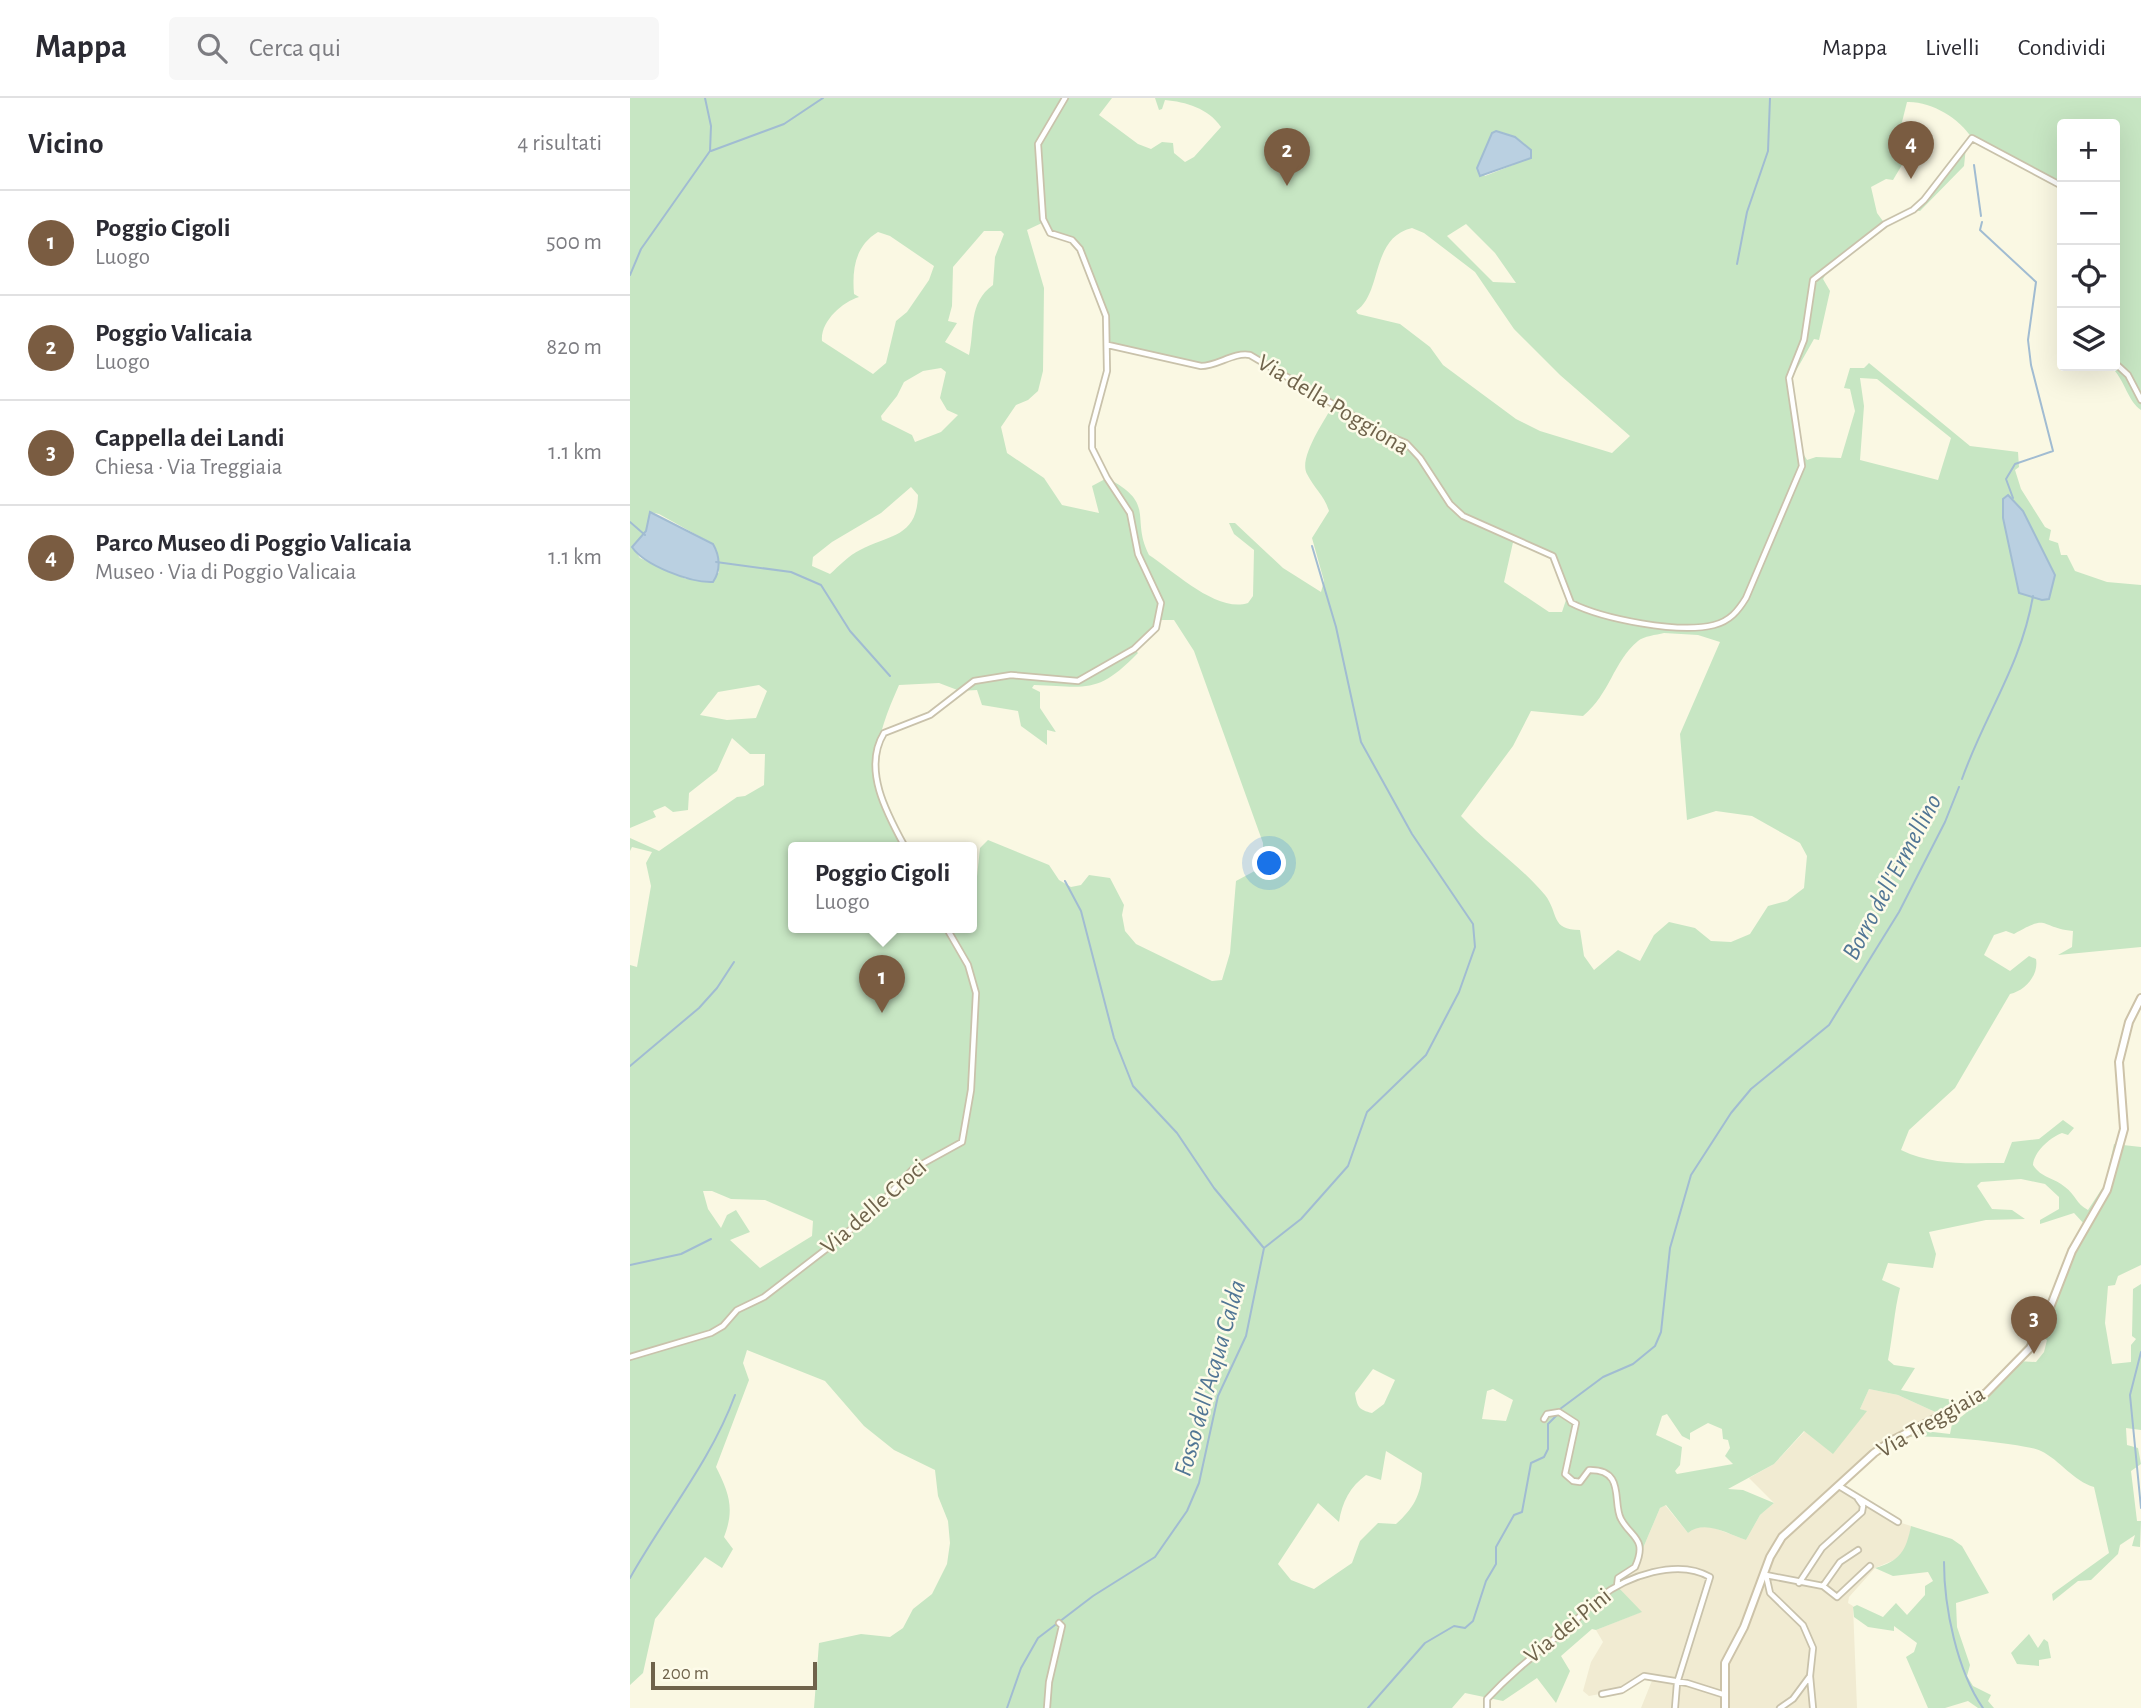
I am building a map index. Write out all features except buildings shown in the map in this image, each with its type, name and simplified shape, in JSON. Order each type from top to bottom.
[{"type":"street","points":[[903,842],[879,793],[875,753],[884,733],[930,715],[974,681],[1011,675],[1078,681],[1134,649],[1156,628],[1161,603],[1138,554],[1130,513],[1107,478],[1092,448],[1092,427],[1107,371],[1106,316],[1080,249],[1072,240],[1050,233],[1044,219],[1038,144],[1065,98]]},
{"type":"street","name":"Via della Poggiona","points":[[1108,345],[1200,366],[1212,366],[1239,354],[1250,355],[1382,433],[1406,443],[1420,458],[1450,504],[1463,516],[1553,556],[1571,603],[1621,621],[1713,625],[1737,613],[1746,598],[1800,475],[1801,450],[1790,391],[1790,371],[1804,340],[1811,285],[1831,265],[1889,221],[1913,210],[1924,200],[1972,138],[2057,183]]},
{"type":"street","points":[[2120,367],[2128,374],[2141,400]]},
{"type":"street","name":"Via delle Croci","points":[[630,1356],[711,1333],[723,1326],[737,1310],[771,1292],[838,1240],[875,1209],[913,1169],[962,1142],[971,1090],[976,993],[968,965],[949,933]]},
{"type":"street","name":"Via Treggiaia","points":[[1725,1708],[1725,1663],[1766,1575],[1770,1557],[1782,1537],[1891,1441],[1986,1393],[2001,1380],[2038,1336],[2060,1276],[2107,1190],[2120,1149],[2124,1129],[2119,1062],[2129,1022],[2141,998]]},
{"type":"street","points":[[1544,1419],[1547,1414],[1558,1412],[1573,1419],[1577,1427],[1565,1474],[1573,1481],[1580,1482],[1589,1470],[1594,1470],[1614,1482],[1618,1494],[1619,1516],[1637,1538],[1638,1560],[1631,1572],[1618,1578],[1617,1586]]},
{"type":"street","points":[[1839,1486],[1898,1522]]},
{"type":"street","points":[[1799,1583],[1822,1548],[1862,1512],[1863,1506],[1858,1499]]},
{"type":"street","points":[[1823,1586],[1840,1562],[1858,1550]]},
{"type":"street","points":[[1813,1708],[1810,1676],[1812,1648],[1803,1625],[1770,1593],[1766,1575],[1823,1586],[1832,1595],[1840,1595],[1870,1566]]},
{"type":"street","name":"Via dei Pini","points":[[1487,1708],[1487,1699],[1509,1675],[1617,1586],[1678,1568],[1699,1570],[1710,1577],[1677,1683]]},
{"type":"street","points":[[1047,1708],[1049,1682],[1062,1626],[1059,1623]]},
{"type":"street","points":[[1602,1694],[1622,1690],[1644,1676],[1725,1696]]},
{"type":"street","points":[[1780,1708],[1793,1699],[1810,1676]]},
{"type":"street","points":[[1675,1708],[1677,1683]]},
{"type":"shaded area","points":[[1869,1389],[1898,1395],[1944,1416],[1891,1441],[1839,1486],[1892,1520],[1911,1526],[1907,1548],[1901,1557],[1875,1568],[1849,1597],[1848,1603],[1853,1606],[1857,1708],[1641,1708],[1653,1678],[1644,1676],[1622,1690],[1589,1696],[1583,1691],[1591,1662],[1603,1642],[1596,1630],[1641,1612],[1617,1586],[1618,1581],[1635,1567],[1660,1508],[1665,1505],[1688,1533],[1695,1528],[1709,1526],[1746,1540],[1760,1515],[1774,1503],[1749,1478],[1774,1464],[1805,1431],[1833,1453],[1866,1411],[1860,1409]]},
{"type":"green space","points":[[630,98],[1112,98],[1099,115],[1138,144],[1151,149],[1162,142],[1173,143],[1174,153],[1185,162],[1194,157],[1221,127],[1210,115],[1189,104],[1165,100],[1159,110],[1155,98],[2141,98],[2141,410],[2133,402],[2115,371],[2120,371],[2120,119],[2057,119],[2057,183],[1972,138],[1944,112],[1916,102],[1907,102],[1900,130],[1915,143],[1893,180],[1886,179],[1871,187],[1877,213],[1885,224],[1831,265],[1823,279],[1830,291],[1819,340],[1814,339],[1793,376],[1791,397],[1801,450],[1807,460],[1816,457],[1841,458],[1855,411],[1850,389],[1844,388],[1850,368],[1864,368],[1869,363],[1970,446],[2018,452],[2019,467],[2015,470],[2021,489],[2045,527],[2051,530],[2049,540],[2058,543],[2061,555],[2067,555],[2075,571],[2107,582],[2141,585],[2141,947],[2058,955],[2072,947],[2073,931],[2044,923],[2034,924],[2014,934],[2006,931],[1994,935],[1984,955],[2010,971],[2029,956],[2036,959],[2033,976],[2021,990],[2010,994],[1955,1088],[1909,1130],[1901,1150],[1939,1161],[2004,1163],[2012,1142],[2039,1139],[2063,1120],[2074,1128],[2068,1135],[2062,1133],[2047,1142],[2039,1150],[2033,1165],[2040,1173],[2065,1187],[2088,1210],[2105,1184],[2114,1144],[2141,1147],[2141,1265],[2118,1276],[2115,1285],[2108,1286],[2105,1323],[2112,1364],[2131,1362],[2131,1345],[2136,1339],[2132,1336],[2133,1289],[2141,1284],[2141,1430],[2126,1428],[2127,1445],[2138,1448],[2141,1464],[2131,1471],[2137,1521],[2141,1521],[2140,1547],[2132,1546],[2135,1535],[2120,1545],[2118,1554],[2091,1580],[2078,1581],[2053,1601],[2052,1594],[2109,1553],[2094,1487],[2080,1480],[2048,1455],[2031,1448],[1975,1440],[1907,1437],[1905,1434],[1927,1426],[1933,1432],[1950,1434],[1952,1424],[1966,1413],[1960,1408],[1944,1416],[1898,1395],[1869,1389],[1860,1409],[1867,1411],[1833,1454],[1804,1431],[1774,1464],[1728,1489],[1743,1490],[1774,1503],[1760,1515],[1746,1540],[1709,1527],[1688,1533],[1666,1505],[1660,1508],[1635,1567],[1621,1576],[1617,1586],[1642,1612],[1596,1630],[1592,1629],[1561,1656],[1570,1671],[1556,1703],[1537,1678],[1503,1701],[1465,1693],[1452,1708],[814,1708],[819,1643],[861,1634],[890,1637],[903,1628],[913,1609],[932,1594],[947,1564],[950,1543],[948,1521],[938,1496],[935,1470],[894,1450],[864,1426],[825,1381],[747,1350],[743,1363],[749,1380],[716,1467],[730,1509],[724,1537],[733,1549],[722,1568],[705,1557],[655,1619],[643,1673],[630,1685],[630,965],[637,967],[651,886],[646,863],[652,852],[632,847],[630,851],[630,838],[659,851],[737,797],[745,796],[764,785],[765,754],[750,754],[732,738],[717,771],[689,793],[688,810],[673,812],[665,806],[653,811],[656,817],[630,828]],"holes":[[[1492,133],[1515,137],[1531,150],[1513,165],[1485,176],[1477,168]],[[1044,222],[1050,233],[1075,242],[1108,323],[1108,345],[1211,366],[1245,354],[1333,405],[1309,449],[1305,467],[1329,511],[1312,538],[1324,581],[1321,592],[1283,568],[1235,523],[1229,523],[1234,534],[1254,550],[1253,596],[1248,603],[1236,605],[1210,597],[1149,555],[1141,531],[1137,504],[1122,487],[1107,478],[1092,486],[1099,513],[1062,505],[1044,478],[1007,453],[1001,427],[1016,405],[1028,400],[1038,391],[1043,371],[1044,288],[1027,230]],[[1466,224],[1495,253],[1516,283],[1493,282],[1447,236]],[[1412,228],[1424,233],[1475,272],[1514,329],[1560,375],[1630,436],[1612,453],[1540,431],[1516,419],[1443,365],[1430,347],[1400,324],[1358,314],[1356,311],[1370,292],[1389,243]],[[984,231],[1001,231],[1004,234],[995,257],[993,285],[985,292],[976,308],[969,355],[945,342],[957,323],[948,321],[952,306],[953,267]],[[878,232],[890,236],[934,266],[929,280],[907,312],[896,321],[886,363],[873,374],[822,341],[822,334],[833,314],[859,297],[854,294],[855,267],[860,251]],[[941,368],[946,372],[940,398],[947,410],[958,415],[941,432],[915,442],[912,435],[882,420],[881,416],[904,382],[923,371]],[[1860,378],[1877,379],[1951,438],[1938,480],[1860,460],[1864,406]],[[911,487],[918,495],[913,519],[907,527],[856,552],[830,574],[812,566],[813,557],[832,542],[881,513]],[[2003,499],[2023,511],[2055,575],[2019,593],[2003,518]],[[650,512],[659,514],[713,544],[717,551],[719,573],[686,579],[640,558],[632,547],[646,531]],[[1514,538],[1553,556],[1567,597],[1562,612],[1549,612],[1504,582]],[[1158,620],[1174,620],[1194,651],[1263,843],[1264,866],[1236,881],[1230,953],[1222,980],[1212,981],[1136,944],[1125,931],[1122,915],[1124,905],[1110,878],[1089,875],[1081,885],[1071,887],[1059,880],[1049,865],[988,840],[980,848],[977,933],[788,933],[788,842],[902,842],[879,791],[876,764],[880,737],[899,685],[939,683],[960,691],[977,690],[982,705],[1018,711],[1021,726],[1047,745],[1047,730],[1056,732],[1040,708],[1040,692],[1032,688],[1034,685],[1080,687],[1102,682],[1138,653],[1134,649],[1156,628]],[[1664,633],[1698,635],[1720,642],[1680,734],[1687,820],[1716,811],[1752,816],[1800,843],[1807,856],[1804,888],[1787,901],[1768,906],[1750,934],[1731,942],[1711,941],[1695,928],[1669,922],[1654,935],[1640,961],[1618,950],[1594,970],[1584,956],[1580,930],[1559,924],[1545,895],[1461,816],[1513,746],[1531,711],[1583,716],[1599,698],[1623,658],[1641,639]],[[759,685],[767,691],[756,718],[727,720],[700,715],[718,692]],[[2021,1179],[2045,1184],[2059,1197],[2059,1209],[2040,1220],[2040,1224],[2074,1213],[2086,1226],[2038,1335],[2047,1340],[2044,1352],[2036,1362],[2018,1361],[1986,1393],[1968,1403],[1901,1390],[1915,1368],[1894,1365],[1888,1360],[1900,1288],[1882,1280],[1888,1263],[1933,1268],[1936,1254],[1929,1232],[1986,1220],[2025,1219],[2012,1210],[1992,1209],[1977,1186],[1981,1182]],[[703,1191],[712,1191],[731,1199],[765,1200],[813,1221],[812,1236],[760,1268],[730,1240],[750,1232],[736,1210],[727,1215],[721,1228],[708,1209]],[[1373,1369],[1395,1380],[1384,1404],[1372,1413],[1361,1409],[1355,1393]],[[1493,1389],[1513,1400],[1506,1421],[1482,1419],[1487,1391]],[[1667,1414],[1682,1436],[1690,1440],[1690,1433],[1708,1423],[1722,1429],[1723,1439],[1728,1440],[1730,1448],[1725,1456],[1733,1464],[1677,1474],[1675,1471],[1680,1465],[1682,1447],[1656,1435],[1662,1416]],[[1386,1451],[1422,1473],[1418,1495],[1407,1513],[1396,1524],[1378,1523],[1360,1541],[1352,1563],[1314,1589],[1291,1580],[1278,1564],[1318,1503],[1339,1522],[1342,1508],[1355,1485],[1366,1475],[1381,1480]]]},
{"type":"green space","points":[[1966,147],[1964,166],[1920,211],[1913,210]]},
{"type":"green space","points":[[1911,1526],[1952,1539],[1962,1546],[1989,1593],[1956,1603],[1957,1627],[1970,1665],[1967,1676],[1973,1686],[1991,1695],[1988,1701],[1994,1708],[1978,1708],[1968,1701],[1945,1708],[1928,1708],[1906,1657],[1914,1652],[1917,1643],[1894,1626],[1894,1631],[1868,1627],[1854,1617],[1853,1607],[1857,1605],[1883,1617],[1896,1603],[1907,1615],[1925,1595],[1925,1586],[1933,1581],[1928,1572],[1893,1576],[1875,1568],[1900,1554],[1907,1542]]},
{"type":"green space","points":[[2029,1634],[2038,1648],[2044,1639],[2048,1642],[2051,1658],[2039,1660],[2039,1666],[2017,1664],[2011,1653]]},
{"type":"water","points":[[1496,131],[1515,137],[1531,150],[1531,158],[1480,176],[1477,168],[1492,133]]},
{"type":"water","points":[[2008,495],[2023,511],[2055,575],[2049,599],[2042,600],[2019,593],[2003,518],[2003,499]]},
{"type":"water","points":[[650,512],[713,544],[719,563],[713,582],[703,582],[668,572],[638,554],[632,547],[646,531]]},
{"type":"waterway","points":[[630,275],[641,249],[710,151],[711,126],[705,98]]},
{"type":"waterway","points":[[711,151],[784,124],[823,98]]},
{"type":"waterway","points":[[1737,264],[1747,212],[1768,151],[1770,98]]},
{"type":"waterway","name":"Borro dell'Ermellino","points":[[1974,165],[1981,216]]},
{"type":"waterway","name":"Borro dell'Ermellino","points":[[1982,222],[1980,230],[2036,282],[2028,340],[2031,365],[2053,451],[2015,464],[2006,479],[2013,498]]},
{"type":"waterway","points":[[630,522],[645,535]]},
{"type":"waterway","name":"Fosso dell'Acqua Calda","points":[[1007,1708],[1021,1668],[1038,1638],[1093,1596],[1155,1557],[1187,1511],[1199,1483],[1218,1396],[1246,1336],[1264,1248],[1301,1219],[1348,1166],[1367,1112],[1426,1055],[1459,992],[1475,947],[1473,924],[1412,834],[1361,742],[1336,627],[1312,546]]},
{"type":"waterway","points":[[716,562],[791,572],[821,585],[850,631],[890,676]]},
{"type":"waterway","name":"Borro dell'Ermellino","points":[[1962,779],[2020,645],[2033,596]]},
{"type":"waterway","name":"Borro dell'Ermellino","points":[[1560,1409],[1603,1377],[1633,1364],[1655,1346],[1661,1332],[1670,1248],[1691,1175],[1731,1113],[1751,1089],[1829,1025],[1899,912],[1945,822],[1959,787]]},
{"type":"waterway","points":[[1065,881],[1081,911],[1114,1038],[1133,1086],[1177,1133],[1214,1188],[1263,1247]]},
{"type":"waterway","points":[[630,1066],[699,1008],[717,988],[734,962]]},
{"type":"waterway","points":[[630,1265],[681,1254],[711,1239]]},
{"type":"waterway","points":[[2141,1352],[2130,1395],[2141,1508]]},
{"type":"waterway","points":[[630,1578],[700,1466],[735,1395]]},
{"type":"waterway","name":"Borro dell'Ermellino","points":[[1368,1708],[1425,1643],[1454,1626],[1465,1628],[1473,1621],[1486,1581],[1496,1564],[1496,1547],[1514,1515],[1522,1512],[1531,1463],[1544,1457],[1548,1449],[1548,1424],[1558,1414]]},
{"type":"waterway","points":[[1944,1562],[1946,1599],[1959,1657],[1983,1708]]},
{"type":"place","name":"Parco Museo di Poggio Valicaia","points":[[1911,179]]},
{"type":"place","name":"Poggio Valicaia","points":[[1287,186]]},
{"type":"place","name":"Poggio Cigoli","points":[[882,1013]]},
{"type":"place","name":"Cappella dei Landi","points":[[2034,1354]]}]
